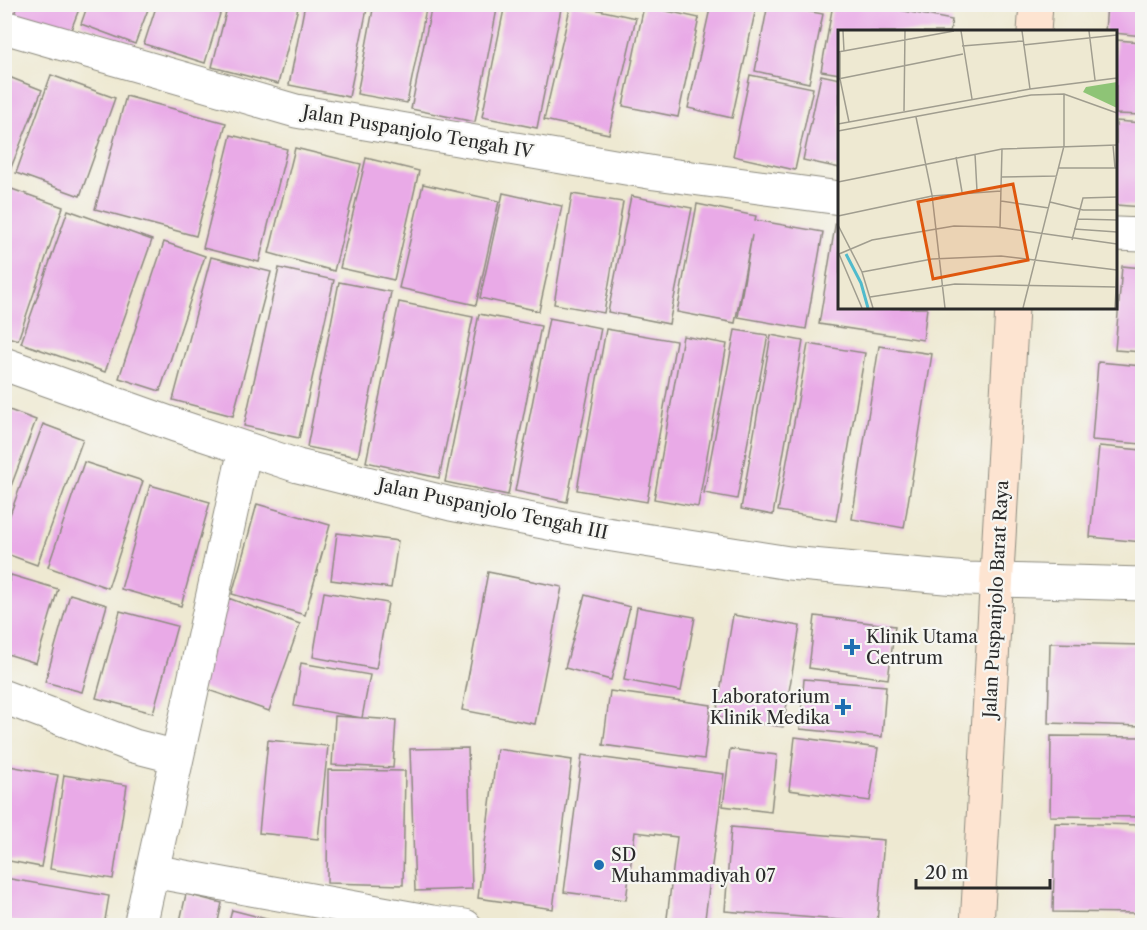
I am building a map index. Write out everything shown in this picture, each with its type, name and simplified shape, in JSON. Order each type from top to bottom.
[{"type":"street","points":[[1034,30],[1036,4]]},
{"type":"street","name":"Jalan Puspanjolo Tengah IV","points":[[4,27],[296,111],[655,172],[838,198]]},
{"type":"street","points":[[1117,234],[1143,235]]},
{"type":"street","name":"Jalan Puspanjolo Barat Raya","points":[[977,926],[1012,309]]},
{"type":"street","name":"Jalan Puspanjolo Tengah III","points":[[4,364],[298,466],[451,504],[594,532],[789,563],[967,579],[1143,584]]},
{"type":"street","points":[[140,926],[245,449]]},
{"type":"street","points":[[4,696],[134,746],[177,757]]},
{"type":"street","points":[[152,871],[432,924],[465,926]]},
{"type":"building","points":[[18,4],[81,4],[69,35],[14,14]]},
{"type":"building","points":[[88,4],[150,4],[135,44],[81,24]]},
{"type":"building","points":[[157,4],[223,4],[205,63],[144,44]]},
{"type":"building","points":[[228,4],[299,4],[278,84],[212,67]]},
{"type":"building","points":[[305,4],[368,4],[349,97],[289,85]]},
{"type":"building","points":[[374,4],[427,4],[407,103],[357,94]]},
{"type":"building","points":[[432,4],[498,4],[475,122],[411,109]]},
{"type":"building","points":[[505,4],[562,4],[537,128],[482,117]]},
{"type":"building","points":[[571,4],[636,18],[609,134],[544,120]]},
{"type":"building","points":[[711,4],[741,4],[756,8],[732,118],[688,108]]},
{"type":"building","points":[[768,4],[823,14],[809,83],[755,71]]},
{"type":"building","points":[[833,4],[868,4],[952,20],[950,30],[838,30],[838,74],[821,71]]},
{"type":"building","points":[[918,4],[944,4],[943,10]]},
{"type":"building","points":[[1107,4],[1142,4],[1142,36],[1117,33],[1117,30],[1105,30]]},
{"type":"building","points":[[644,6],[699,18],[678,117],[623,106]]},
{"type":"building","points":[[1117,40],[1142,42],[1142,115],[1117,114]]},
{"type":"building","points":[[4,75],[42,90],[8,175],[4,174]]},
{"type":"building","points":[[51,75],[115,98],[80,196],[16,173]]},
{"type":"building","points":[[750,75],[813,88],[795,170],[733,156]]},
{"type":"building","points":[[821,75],[838,79],[838,168],[803,160]]},
{"type":"building","points":[[126,96],[226,123],[196,236],[95,209]]},
{"type":"building","points":[[1117,121],[1142,123],[1142,207],[1117,205]]},
{"type":"building","points":[[231,135],[287,149],[259,262],[203,248]]},
{"type":"building","points":[[295,148],[361,164],[334,271],[269,253]]},
{"type":"building","points":[[366,158],[419,171],[394,280],[340,268]]},
{"type":"building","points":[[423,184],[499,201],[476,305],[399,288]]},
{"type":"building","points":[[6,187],[63,207],[18,340],[4,336]]},
{"type":"building","points":[[503,193],[562,206],[539,311],[480,298]]},
{"type":"building","points":[[572,194],[623,202],[604,313],[554,304]]},
{"type":"building","points":[[631,196],[692,208],[669,324],[608,312]]},
{"type":"building","points":[[697,204],[756,216],[755,220],[823,232],[806,329],[738,317],[752,235],[735,323],[677,312]]},
{"type":"building","points":[[68,210],[152,240],[105,372],[21,343]]},
{"type":"building","points":[[838,214],[838,309],[927,309],[923,340],[819,324]]},
{"type":"building","points":[[164,242],[205,256],[160,391],[119,378]]},
{"type":"building","points":[[211,257],[271,272],[233,416],[173,400]]},
{"type":"building","points":[[1122,266],[1142,268],[1142,352],[1115,350]]},
{"type":"building","points":[[279,268],[334,280],[299,438],[244,426]]},
{"type":"building","points":[[339,282],[391,292],[358,457],[307,447]]},
{"type":"building","points":[[399,302],[473,317],[439,478],[366,462]]},
{"type":"building","points":[[479,314],[541,326],[508,495],[445,482]]},
{"type":"building","points":[[549,318],[601,328],[567,502],[515,491]]},
{"type":"building","points":[[606,329],[676,341],[647,502],[577,490]]},
{"type":"building","points":[[735,330],[768,335],[737,499],[704,493]]},
{"type":"building","points":[[771,335],[803,341],[773,515],[741,509]]},
{"type":"building","points":[[683,336],[727,344],[698,507],[654,499]]},
{"type":"building","points":[[808,344],[865,353],[836,521],[778,511]]},
{"type":"building","points":[[879,346],[932,354],[904,528],[852,519]]},
{"type":"building","points":[[1098,362],[1142,366],[1142,444],[1092,440]]},
{"type":"building","points":[[4,408],[36,420],[5,502],[4,502]]},
{"type":"building","points":[[43,424],[83,439],[37,565],[4,553],[4,531]]},
{"type":"building","points":[[1099,446],[1142,450],[1142,542],[1090,537]]},
{"type":"building","points":[[84,462],[143,481],[108,588],[48,567]]},
{"type":"building","points":[[150,485],[210,502],[181,606],[121,589]]},
{"type":"building","points":[[257,504],[330,525],[305,615],[232,594]]},
{"type":"building","points":[[337,533],[398,541],[391,588],[331,580]]},
{"type":"building","points":[[488,572],[562,587],[535,724],[462,710]]},
{"type":"building","points":[[11,575],[58,589],[36,663],[4,653],[4,598]]},
{"type":"building","points":[[324,592],[388,603],[376,669],[313,657]]},
{"type":"building","points":[[70,594],[107,605],[82,692],[45,682]]},
{"type":"building","points":[[585,595],[630,607],[611,680],[565,668]]},
{"type":"building","points":[[228,598],[300,624],[269,711],[197,686]]},
{"type":"building","points":[[637,607],[695,617],[681,691],[624,680]]},
{"type":"building","points":[[120,611],[177,626],[153,713],[96,698]]},
{"type":"building","points":[[733,615],[800,626],[783,727],[716,716]]},
{"type":"building","name":"Klinik Utama Centrum","points":[[815,616],[895,626],[888,679],[809,668]]},
{"type":"building","points":[[1050,643],[1142,645],[1142,726],[1048,723]]},
{"type":"building","points":[[301,663],[370,675],[362,718],[294,706]]},
{"type":"building","name":"Laboratorium Klinik Medika","points":[[804,679],[886,686],[882,737],[800,729]]},
{"type":"building","points":[[610,691],[711,705],[704,759],[603,745]]},
{"type":"building","points":[[335,716],[396,720],[393,768],[332,765]]},
{"type":"building","points":[[1051,736],[1142,737],[1142,817],[1050,816]]},
{"type":"building","points":[[795,737],[878,748],[870,801],[789,790]]},
{"type":"building","points":[[268,740],[328,746],[318,839],[259,833]]},
{"type":"building","points":[[468,748],[472,889],[415,891],[410,749]]},
{"type":"building","points":[[497,749],[572,760],[553,909],[478,898]]},
{"type":"building","points":[[730,749],[777,755],[771,812],[723,806]]},
{"type":"building","name":"SD Muhammadiyah 07","points":[[582,755],[724,774],[704,926],[666,926],[677,837],[635,832],[626,900],[564,892]]},
{"type":"building","points":[[4,765],[58,775],[41,867],[4,860]]},
{"type":"building","points":[[328,770],[405,771],[403,885],[327,883]]},
{"type":"building","points":[[64,775],[127,785],[113,879],[50,869]]},
{"type":"building","points":[[1055,823],[1142,825],[1142,913],[1053,912]]},
{"type":"building","points":[[731,827],[884,840],[877,923],[725,911]]},
{"type":"building","points":[[5,878],[109,896],[104,926],[37,926],[5,920]]},
{"type":"building","points":[[186,894],[222,903],[217,926],[179,926]]},
{"type":"building","points":[[232,910],[278,922],[277,926],[228,926]]},
{"type":"place","name":"Klinik Utama Centrum","points":[[852,647]]},
{"type":"place","name":"Laboratorium Klinik Medika","points":[[843,707]]},
{"type":"place","name":"SD Muhammadiyah 07","points":[[599,865]]}]
